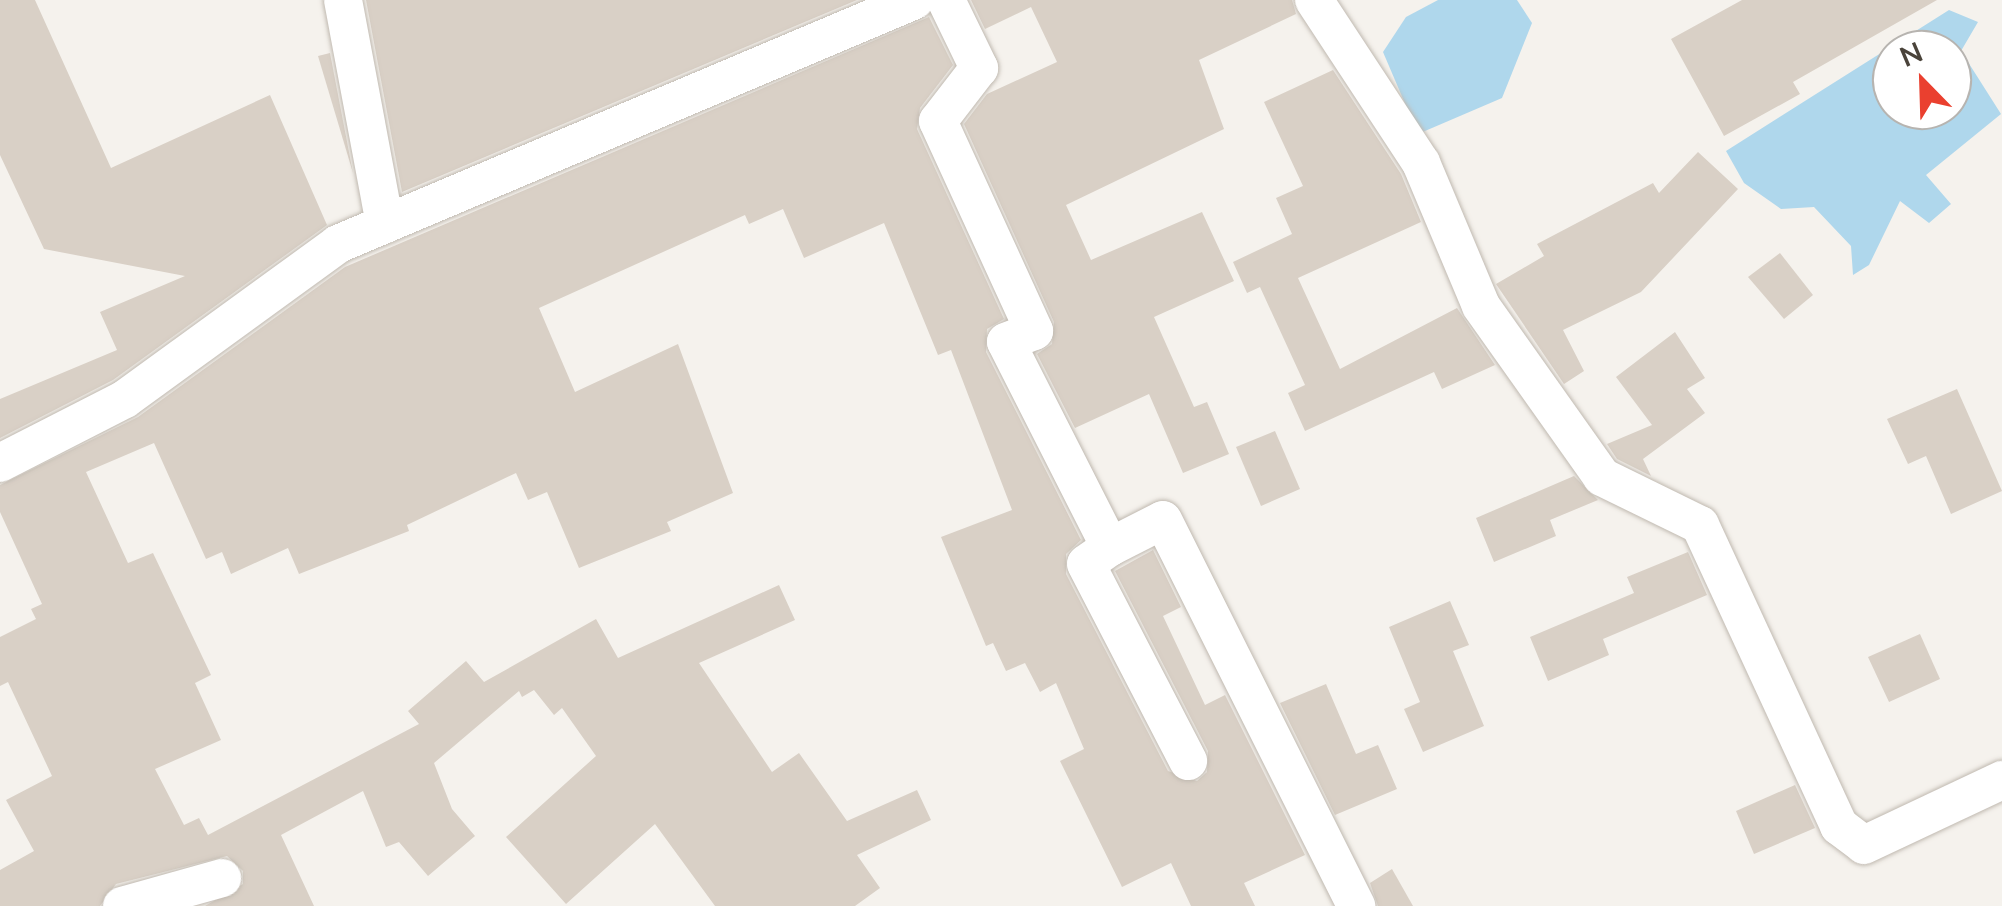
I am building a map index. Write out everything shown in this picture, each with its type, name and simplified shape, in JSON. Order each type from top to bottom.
[{"type":"street","points":[[343,0],[385,224]]},
{"type":"street","points":[[0,464],[125,399],[338,244],[843,15],[914,0]]},
{"type":"street","points":[[946,0],[979,68],[938,121],[1034,332],[1006,342],[1110,547]]},
{"type":"street","points":[[1314,0],[1421,163],[1482,306],[1602,477],[1700,526],[1839,826],[1864,846],[2002,780]]},
{"type":"street","points":[[1188,761],[1086,564],[1163,520],[1356,906]]},
{"type":"street","points":[[122,906],[222,878]]},
{"type":"water","points":[[1438,0],[1517,0],[1532,23],[1502,98],[1418,134],[1383,52],[1406,17]]},
{"type":"water","points":[[1949,10],[1978,22],[1972,32],[1917,30]]},
{"type":"water","points":[[1872,59],[1872,130],[1972,130],[1972,68],[2001,114],[1926,175],[1951,204],[1929,223],[1900,201],[1869,265],[1853,275],[1851,246],[1814,207],[1781,209],[1744,183],[1726,151]]},
{"type":"building","points":[[0,0],[35,0],[111,168],[270,95],[327,225],[113,380],[0,438],[0,399],[117,350],[100,312],[185,276],[44,249],[0,155]]},
{"type":"building","points":[[366,0],[857,0],[402,192]]},
{"type":"building","points":[[971,0],[1292,0],[1296,14],[1199,60],[1224,129],[1066,205],[1091,260],[1202,212],[1234,281],[1154,317],[1194,407],[1207,402],[1229,454],[1183,473],[1149,394],[1075,428],[1037,354],[1052,344],[1054,322],[964,124],[987,94],[1057,62],[1031,7],[985,29]]},
{"type":"building","points":[[1742,0],[1937,0],[1884,30],[1872,30],[1872,37],[1793,82],[1800,94],[1724,136],[1671,39]]},
{"type":"building","points":[[929,17],[953,65],[920,108],[917,129],[1004,319],[987,329],[986,352],[1081,540],[1066,554],[1066,574],[1168,771],[1197,781],[1207,772],[1208,751],[1115,571],[1153,550],[1181,607],[1163,616],[1205,705],[1225,695],[1305,855],[1244,883],[1255,906],[1191,906],[1171,863],[1122,887],[1060,761],[1084,749],[1056,683],[1040,692],[1025,663],[1006,671],[993,643],[986,646],[941,537],[1012,510],[951,350],[938,355],[884,223],[804,258],[783,209],[749,224],[745,215],[539,308],[575,392],[678,344],[733,493],[667,522],[671,531],[579,568],[547,492],[528,500],[516,473],[407,525],[409,531],[299,574],[288,548],[231,574],[222,552],[206,559],[154,443],[86,472],[128,563],[153,553],[211,675],[195,683],[221,740],[155,769],[184,825],[199,818],[208,835],[419,724],[408,711],[466,661],[484,682],[596,619],[618,658],[779,585],[795,620],[699,663],[772,772],[799,753],[847,821],[917,790],[931,820],[857,855],[880,888],[855,906],[715,906],[655,824],[566,904],[506,837],[596,756],[562,708],[554,715],[534,690],[522,697],[519,691],[434,763],[452,809],[475,836],[428,876],[399,842],[386,847],[363,791],[281,835],[314,906],[205,906],[243,884],[243,871],[227,856],[116,884],[100,906],[0,906],[0,870],[34,851],[6,800],[52,776],[8,682],[0,686],[0,637],[36,619],[31,609],[42,604],[0,512],[0,485],[138,417],[345,267]]},
{"type":"building","points":[[330,53],[353,173],[318,56]]},
{"type":"building","points":[[1333,70],[1401,174],[1421,222],[1298,278],[1340,369],[1457,308],[1495,365],[1442,389],[1434,372],[1305,431],[1288,393],[1305,385],[1260,287],[1247,293],[1233,262],[1292,234],[1276,198],[1303,186],[1264,102]]},
{"type":"building","points":[[1698,152],[1738,189],[1641,292],[1563,330],[1584,371],[1564,384],[1496,284],[1544,256],[1537,244],[1653,183],[1659,193]]},
{"type":"building","points":[[1780,253],[1813,295],[1784,319],[1748,277]]},
{"type":"building","points":[[1675,332],[1705,378],[1687,389],[1705,413],[1643,459],[1651,476],[1617,459],[1607,444],[1652,425],[1616,377]]},
{"type":"building","points":[[1957,389],[2002,491],[1951,514],[1926,456],[1908,464],[1887,419]]},
{"type":"building","points":[[1275,431],[1300,489],[1261,506],[1236,447]]},
{"type":"building","points":[[1574,476],[1598,500],[1550,520],[1556,536],[1494,562],[1476,518]]},
{"type":"building","points":[[1688,552],[1707,595],[1603,639],[1609,655],[1548,681],[1530,637],[1634,593],[1627,577]]},
{"type":"building","points":[[1450,601],[1469,645],[1453,651],[1484,726],[1423,752],[1404,709],[1420,702],[1389,627]]},
{"type":"building","points":[[1920,634],[1940,679],[1889,702],[1868,657]]},
{"type":"building","points":[[1326,684],[1356,754],[1378,745],[1397,789],[1335,815],[1280,703]]},
{"type":"building","points":[[1795,785],[1815,828],[1754,854],[1736,811]]},
{"type":"building","points":[[1392,869],[1413,906],[1378,906],[1370,883]]}]
